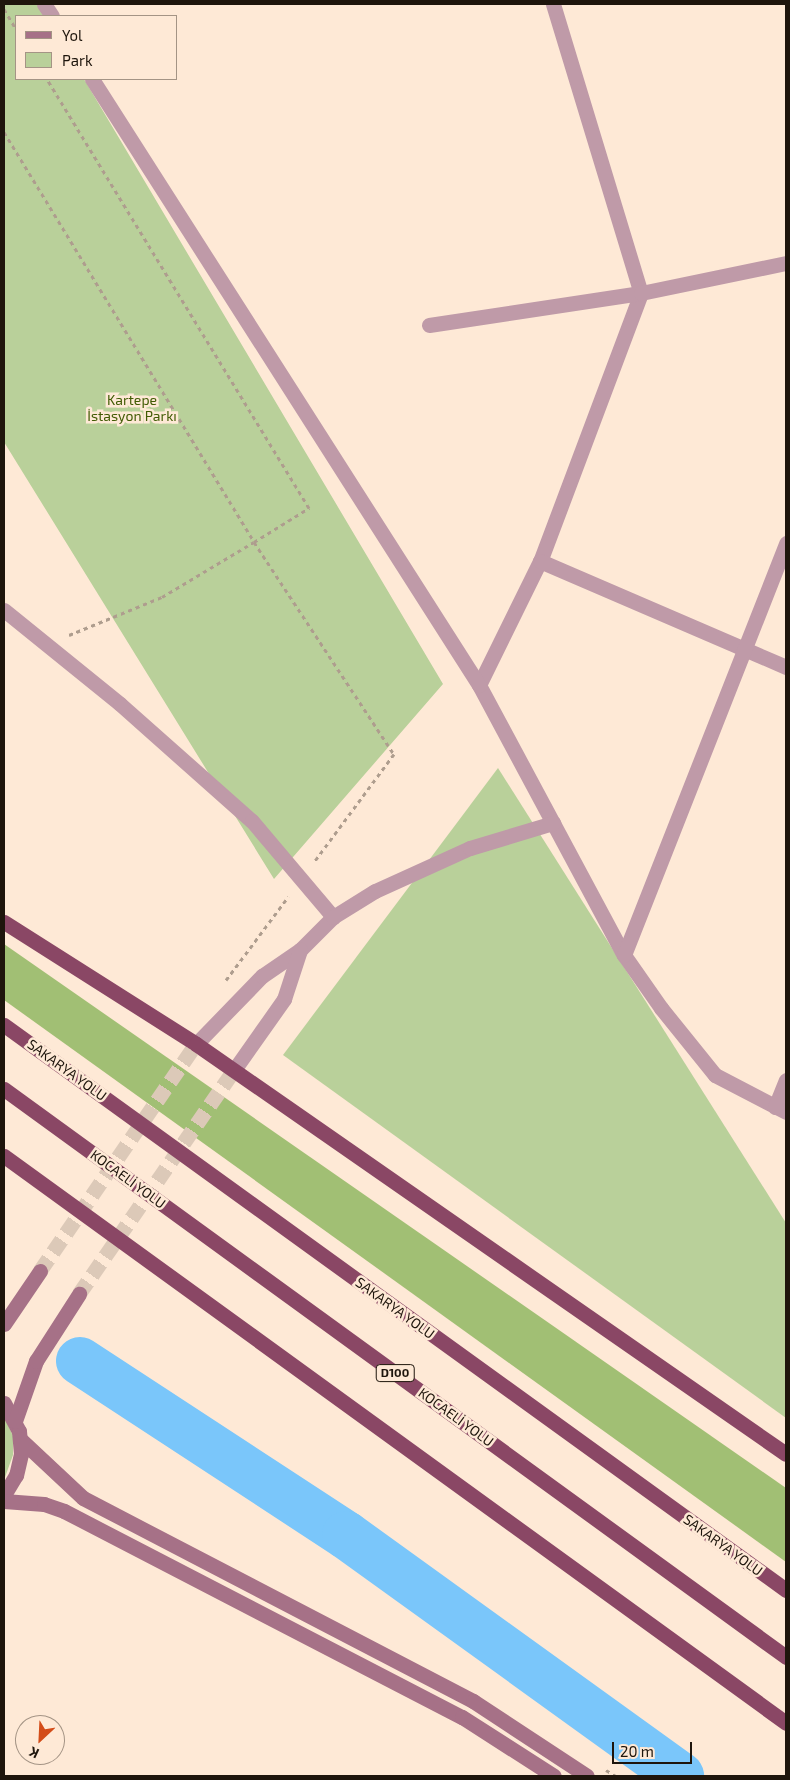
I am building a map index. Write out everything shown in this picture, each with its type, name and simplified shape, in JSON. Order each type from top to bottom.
[{"type":"highway","points":[[4,922],[196,1044],[786,1454]]},
{"type":"highway","name":"SAKARYA YOLU","points":[[4,1025],[786,1590]]},
{"type":"highway","name":"KOCAELİ YOLU","points":[[4,1089],[786,1657]]},
{"type":"highway","points":[[4,1156],[786,1723]]},
{"type":"main road","points":[[4,1324],[40,1271]]},
{"type":"main road","points":[[15,1421],[36,1361],[78,1294]]},
{"type":"main road","points":[[4,1404],[15,1421],[20,1439],[16,1475],[4,1494]]},
{"type":"main road","points":[[20,1439],[83,1498],[473,1701],[587,1776]]},
{"type":"main road","points":[[4,1501],[30,1502],[64,1511],[462,1717],[554,1776]]},
{"type":"street","points":[[44,4],[51,15]]},
{"type":"street","points":[[479,685],[540,561],[641,293],[553,4]]},
{"type":"street","points":[[93,80],[479,685],[624,955],[702,1064],[780,1110],[786,1080]]},
{"type":"street","points":[[429,325],[641,293],[786,263]]},
{"type":"street","points":[[624,955],[742,649],[786,542]]},
{"type":"street","points":[[540,561],[786,667]]},
{"type":"street","points":[[4,610],[48,644],[252,821],[334,917]]},
{"type":"street","points":[[196,1044],[262,976],[300,950],[334,917],[375,891],[470,848],[553,823]]},
{"type":"street","points":[[234,1070],[284,999],[300,950]]},
{"type":"path","points":[[4,9],[15,27]]},
{"type":"path","points":[[48,80],[309,508],[162,597],[48,644]]},
{"type":"path","points":[[4,132],[254,542],[394,754],[221,988]]},
{"type":"path","points":[[600,1766],[616,1776]]},
{"type":"green space","name":"Kartepe İstasyon Parkı","points":[[4,4],[39,4],[46,15],[15,15],[15,80],[85,80],[443,684],[274,879],[4,442]]},
{"type":"green space","points":[[498,768],[786,1223],[786,1418],[283,1055]]},
{"type":"green space","points":[[4,944],[786,1488],[786,1562],[4,1000]]},
{"type":"green space","points":[[4,1415],[13,1436],[13,1455],[4,1480]]},
{"type":"waterway","points":[[80,1361],[346,1535],[680,1776]]},
{"type":"tunnel","points":[[40,1271],[196,1044]]},
{"type":"tunnel","points":[[79,1294],[234,1070]]}]
